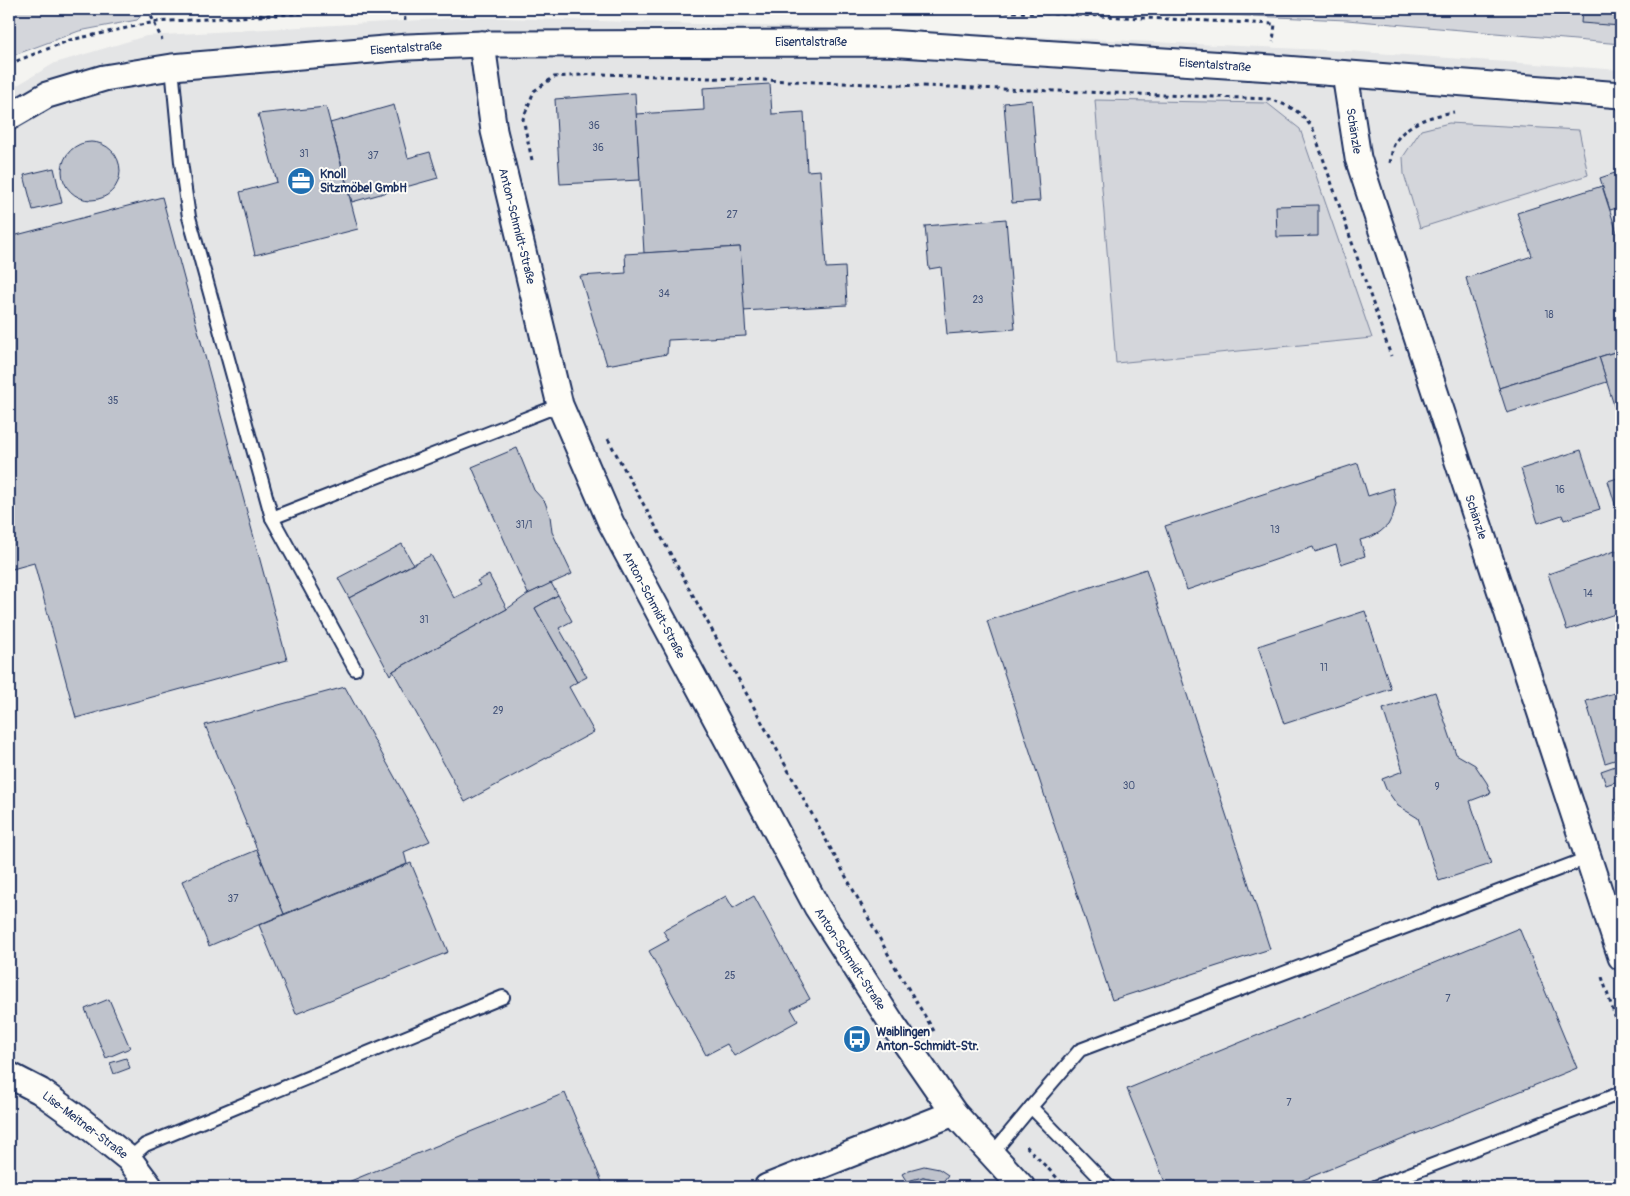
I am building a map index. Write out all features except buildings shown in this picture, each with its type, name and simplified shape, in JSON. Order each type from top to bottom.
[{"type":"street","name":"Eisentalstraße","points":[[9,117],[47,95],[104,78],[172,67],[408,47],[482,44],[886,43],[1272,68],[1621,95]]},
{"type":"street","name":"Anton-Schmidt-Straße","points":[[482,44],[494,131],[560,405],[611,523],[817,907],[893,1025],[954,1113],[1022,1187]]},
{"type":"street","name":"Schänzle","points":[[1346,74],[1358,158],[1621,958]]},
{"type":"street","name":"Lise-Meitner-Straße","points":[[9,1076],[40,1091],[83,1122],[129,1159],[150,1187]]},
{"type":"street","points":[[767,1187],[954,1113]]},
{"type":"lane","points":[[172,67],[181,162],[189,217],[272,518],[355,669]]},
{"type":"lane","points":[[272,518],[560,405]]},
{"type":"lane","points":[[992,1154],[1080,1050],[1588,858]]},
{"type":"lane","points":[[129,1159],[145,1145],[503,997]]},
{"type":"lane","points":[[1375,1187],[1621,1092]]},
{"type":"lane","points":[[1031,1107],[1109,1187]]},
{"type":"path","points":[[148,9],[155,22]]},
{"type":"path","points":[[9,64],[70,40],[155,22],[376,9]]},
{"type":"path","points":[[949,9],[1275,24],[1272,68]]},
{"type":"path","points":[[533,162],[523,119],[534,91],[554,77],[578,74],[1269,99],[1290,106],[1304,116],[1312,129],[1392,357]]},
{"type":"path","points":[[1390,164],[1393,147],[1401,135],[1414,124],[1434,116],[1461,112]]},
{"type":"path","points":[[606,437],[894,965],[937,1036]]},
{"type":"path","points":[[1599,969],[1621,1035]]},
{"type":"path","points":[[1012,1131],[1066,1187]]},
{"type":"shaded area","points":[[9,9],[139,9],[141,16],[137,20],[79,31],[9,57]]},
{"type":"shaded area","points":[[1085,9],[1621,9],[1621,44],[1347,20]]},
{"type":"shaded area","points":[[473,17],[888,30],[1347,51],[1621,70],[1621,1187],[9,1187],[9,90],[55,63],[146,36]]},
{"type":"shaded area","points":[[1095,100],[1267,103],[1300,129],[1372,338],[1116,363]]},
{"type":"shaded area","points":[[1449,123],[1579,130],[1588,175],[1420,228],[1404,174],[1403,157],[1421,130]]},
{"type":"place","name":"Knoll Sitzmöbel GmbH","points":[[301,181]]},
{"type":"place","name":"Waiblingen Anton-Schmidt-Str.","points":[[857,1039]]}]
